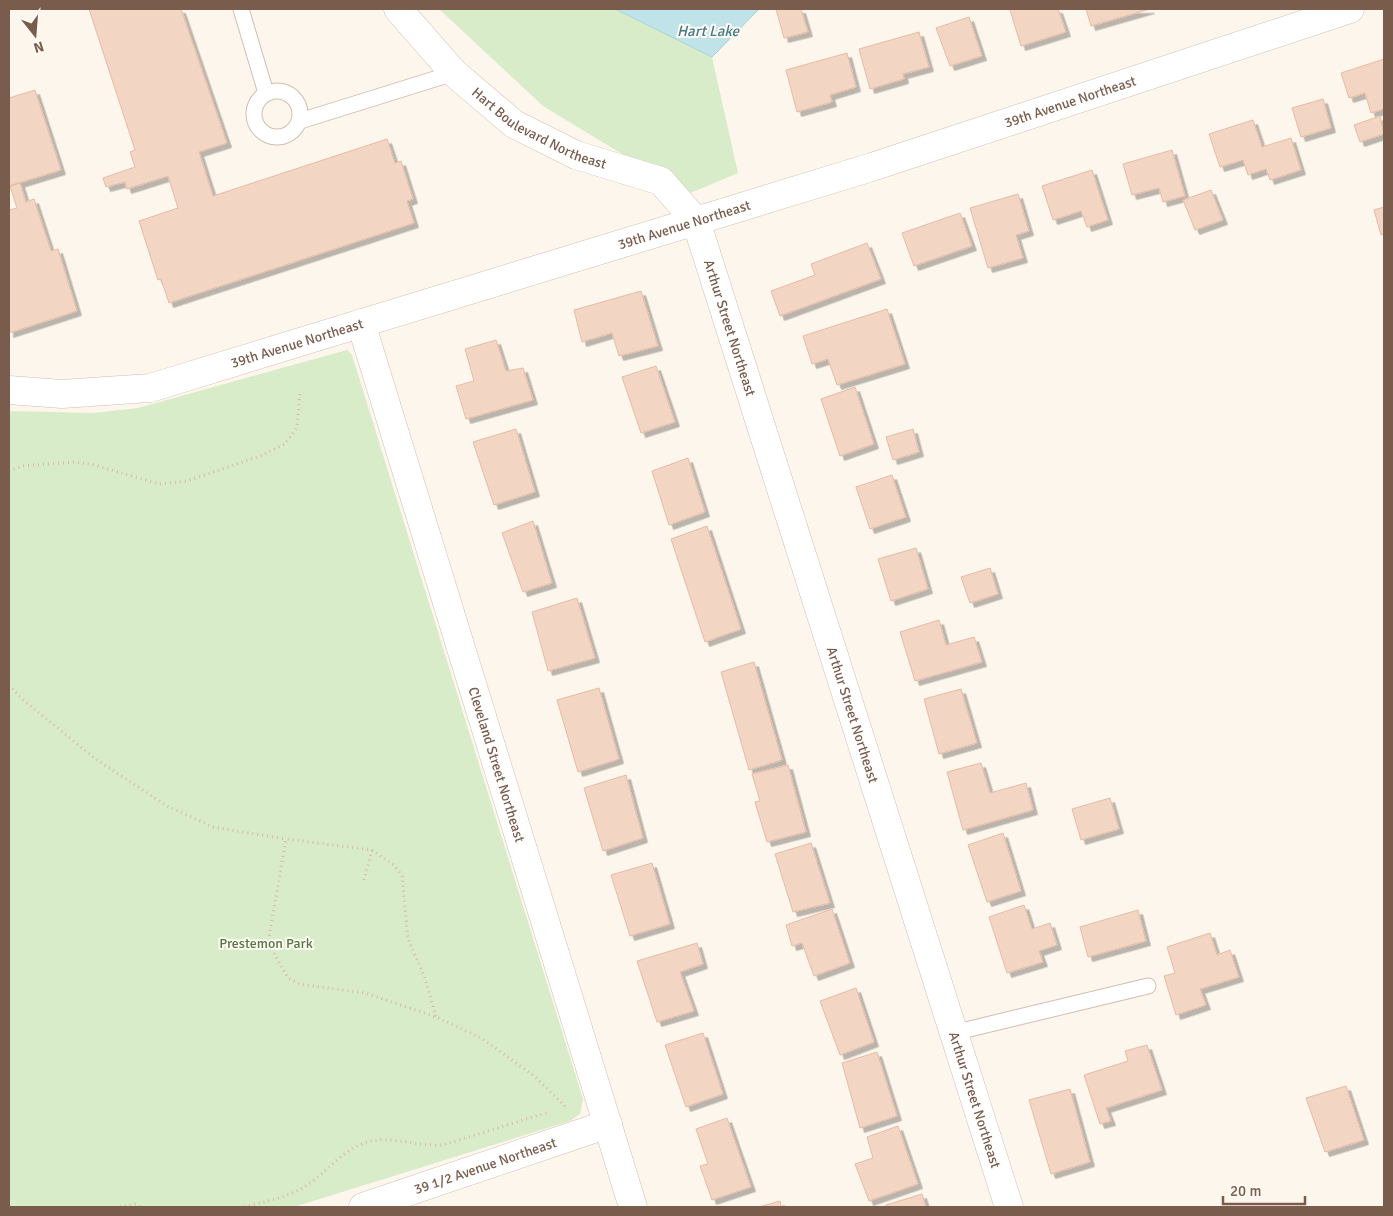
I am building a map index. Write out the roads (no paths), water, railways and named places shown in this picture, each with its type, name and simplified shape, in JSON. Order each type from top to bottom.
[{"type":"street","name":"Hart Boulevard Northeast","points":[[398,9],[454,73],[514,124],[576,155],[661,181],[696,221]]},
{"type":"street","name":"39th Avenue Northeast","points":[[9,390],[62,394],[150,388],[872,166],[1350,9]]},
{"type":"street","name":"Arthur Street Northeast","points":[[696,221],[1008,1207]]},
{"type":"street","name":"Cleveland Street Northeast","points":[[361,323],[634,1207]]},
{"type":"street","name":"39 1/2 Avenue Northeast","points":[[363,1207],[608,1124]]},
{"type":"lane","points":[[240,9],[266,93]]},
{"type":"lane","points":[[300,121],[454,73]]},
{"type":"lane","points":[[282,91],[295,99],[301,113],[300,121],[296,128],[284,136],[270,137],[263,133],[254,120],[255,105],[266,93],[282,91]]},
{"type":"lane","points":[[953,1033],[1148,986]]},
{"type":"water","name":"Hart Lake","points":[[615,9],[759,9],[712,57]]},
{"type":"park label","name":"Prestemon Park","points":[[266,943]]}]
